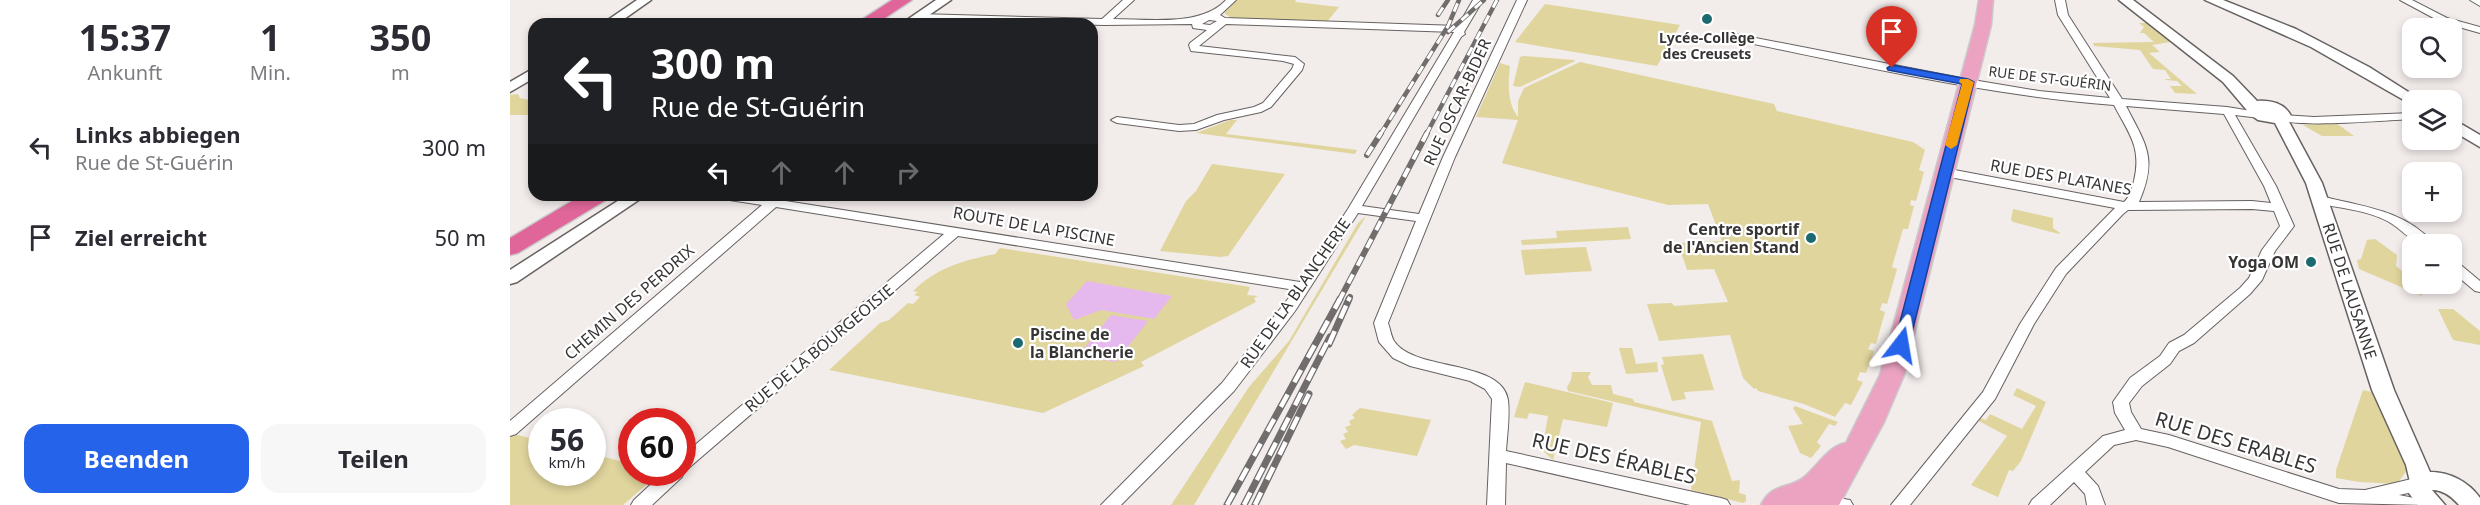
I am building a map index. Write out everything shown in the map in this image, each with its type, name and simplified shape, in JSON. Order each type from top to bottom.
[{"type":"highway","points":[[874,18],[904,0]]},
{"type":"highway","points":[[510,237],[570,201]]},
{"type":"highway","points":[[510,248],[588,201]]},
{"type":"main road","points":[[1775,505],[1786,495],[1816,501],[1871,422],[1894,368],[1984,20],[1986,0]]},
{"type":"main road","points":[[1984,20],[1996,0]]},
{"type":"street","points":[[617,18],[645,0]]},
{"type":"street","points":[[914,14],[945,0]]},
{"type":"street","points":[[1104,22],[1129,0]]},
{"type":"street","points":[[1201,37],[1221,20],[1231,0]]},
{"type":"street","name":"RUE DE LA BLANCHERIE","points":[[1110,505],[1228,387],[1304,286],[1354,209],[1460,34],[1478,0]]},
{"type":"street","name":"RUE OSCAR-BIDER","points":[[1497,455],[1500,398],[1494,387],[1473,377],[1423,365],[1402,356],[1392,347],[1382,328],[1384,313],[1451,153],[1522,0]]},
{"type":"street","points":[[1900,505],[1989,395],[2027,324],[2061,272],[2118,211],[2133,201],[2139,184],[2144,155],[2133,127],[2062,15],[2060,0]]},
{"type":"street","points":[[2211,0],[2306,37],[2348,59],[2402,92]]},
{"type":"street","points":[[2405,0],[2444,20],[2480,30]]},
{"type":"street","points":[[2475,0],[2480,3]]},
{"type":"street","name":"RUE DE LAUSANNE","points":[[2130,2],[2272,114],[2300,154],[2320,200],[2383,390],[2400,428],[2420,492],[2433,505]]},
{"type":"street","points":[[914,14],[1009,18]]},
{"type":"street","points":[[1098,22],[1196,23],[1209,17],[1239,23],[1447,27],[1458,29],[1460,34]]},
{"type":"street","points":[[1117,120],[1179,128],[1196,127],[1221,117],[1257,110],[1267,105],[1297,70],[1299,64],[1295,60],[1216,50],[1198,51],[1201,37],[1196,23]]},
{"type":"street","name":"RUE DE ST-GUÉRIN","points":[[1730,36],[2040,94],[2327,119],[2402,116]]},
{"type":"street","points":[[510,88],[528,76]]},
{"type":"street","points":[[2136,434],[2122,413],[2121,402],[2136,382],[2165,360],[2174,347],[2189,339],[2255,280],[2269,250],[2287,226],[2281,208],[2227,110]]},
{"type":"street","name":"RUE DE ST-GUÉRIN","points":[[2272,114],[2327,119]]},
{"type":"street","name":"RUE DE LAUSANNE","points":[[2272,114],[2300,154]]},
{"type":"street","points":[[2462,130],[2480,142]]},
{"type":"street","name":"RUE DES PLATANES","points":[[1944,172],[2127,206],[2252,205],[2281,208]]},
{"type":"street","points":[[2320,200],[2384,215],[2414,234]]},
{"type":"street","points":[[510,278],[629,201]]},
{"type":"street","name":"ROUTE DE LA PISCINE","points":[[760,201],[1126,260],[1304,286]]},
{"type":"street","name":"CHEMIN DES PERDRIX","points":[[510,430],[773,203]]},
{"type":"street","name":"RUE DE LA BLANCHERIE","points":[[1354,209],[1424,218]]},
{"type":"street","name":"RUE DE LA BOURGEOISIE","points":[[696,454],[956,231]]},
{"type":"street","points":[[2462,273],[2480,288]]},
{"type":"street","name":"RUE DE LAUSANNE","points":[[2400,428],[2432,469],[2459,493]]},
{"type":"street","name":"RUE DES ERABLES","points":[[2038,505],[2109,440],[2136,434],[2169,441],[2340,500]]},
{"type":"street","points":[[1496,505],[1497,455]]},
{"type":"street","name":"RUE DES ÉRABLES","points":[[1497,455],[1721,505]]},
{"type":"street","points":[[2074,473],[2084,479],[2091,489],[2096,505]]},
{"type":"street","points":[[2340,500],[2420,490],[2433,480],[2459,493],[2480,492]]},
{"type":"street","points":[[640,505],[661,486]]},
{"type":"street","points":[[1838,505],[1844,505]]},
{"type":"shaded area","points":[[1237,0],[1296,0],[1295,2],[1339,7],[1326,23],[1234,20],[1224,13]]},
{"type":"shaded area","points":[[1545,4],[1680,25],[1657,66],[1515,42]]},
{"type":"shaded area","points":[[2139,23],[2147,23],[2170,42],[2152,45],[2160,52],[2149,53],[2197,94],[2175,93],[2170,86],[2182,86],[2177,81],[2166,80],[2171,79],[2165,70],[2153,69],[2140,50],[2094,46],[2093,43],[2154,42],[2144,33],[2140,33],[2144,27]]},
{"type":"shaded area","points":[[1520,57],[1575,61],[1520,87],[1513,86]]},
{"type":"shaded area","name":"Centre sportif de l'Ancien Stand","points":[[1580,62],[1774,104],[1777,111],[1913,142],[1925,150],[1919,170],[1924,172],[1916,201],[1911,200],[1910,205],[1914,206],[1908,229],[1903,229],[1892,267],[1897,269],[1887,304],[1882,303],[1880,310],[1885,312],[1876,344],[1871,343],[1868,349],[1874,351],[1866,373],[1860,372],[1857,380],[1863,382],[1851,405],[1845,403],[1835,417],[1804,404],[1754,389],[1743,378],[1730,335],[1659,341],[1647,304],[1672,303],[1674,306],[1728,302],[1714,269],[1687,270],[1678,243],[1722,241],[1708,204],[1668,205],[1502,163],[1518,120],[1476,117],[1500,63],[1510,66],[1510,99],[1518,117],[1518,101],[1524,88]]},
{"type":"shaded area","points":[[518,94],[520,98],[528,100],[528,115],[510,115],[510,95]]},
{"type":"shaded area","points":[[1230,120],[1237,120],[1226,134],[1357,150],[1355,154],[1196,133]]},
{"type":"shaded area","points":[[2336,123],[2354,136],[2322,136],[2303,125]]},
{"type":"shaded area","points":[[1212,164],[1285,174],[1228,256],[1160,251],[1186,201],[1196,191]]},
{"type":"shaded area","points":[[2013,209],[2053,218],[2053,228],[2060,233],[2013,222],[2011,220]]},
{"type":"shaded area","points":[[1366,216],[1194,505],[1171,505],[1249,387],[1289,341],[1358,223]]},
{"type":"shaded area","points":[[1628,227],[1631,239],[1522,245],[1521,240],[1557,238],[1556,231]]},
{"type":"shaded area","points":[[2375,239],[2397,255],[2396,266],[2402,271],[2402,287],[2359,269],[2357,260],[2361,259],[2367,240]]},
{"type":"shaded area","points":[[1586,247],[1592,271],[1525,275],[1521,250]]},
{"type":"shaded area","name":"Piscine de la Blancherie","points":[[1000,248],[1250,287],[1247,295],[1258,296],[1254,298],[1256,302],[1141,362],[1144,366],[1043,413],[829,370],[880,323],[889,320],[908,303],[913,304],[920,297],[914,295],[918,292],[913,291],[922,283],[961,262],[995,254]]},
{"type":"shaded area","points":[[1087,281],[1172,296],[1154,319],[1101,310],[1074,320],[1066,304]]},
{"type":"shaded area","points":[[2438,309],[2453,309],[2480,331],[2480,345],[2453,340]]},
{"type":"shaded area","points":[[1111,315],[1148,321],[1116,362],[1078,356]]},
{"type":"shaded area","points":[[1619,348],[1632,348],[1636,364],[1657,362],[1658,372],[1626,374]]},
{"type":"shaded area","points":[[1703,354],[1714,390],[1684,392],[1686,399],[1672,401],[1661,365],[1664,364],[1662,357]]},
{"type":"shaded area","points":[[1572,372],[1591,372],[1588,377],[1592,385],[1611,385],[1613,394],[1633,399],[1634,402],[1712,421],[1732,481],[1740,480],[1739,493],[1746,495],[1746,501],[1743,503],[1691,490],[1701,422],[1568,391],[1567,387]]},
{"type":"shaded area","points":[[1525,382],[1613,403],[1607,427],[1563,419],[1553,460],[1542,450],[1548,416],[1529,413],[1527,419],[1514,417]]},
{"type":"shaded area","points":[[2017,388],[2046,402],[2021,461],[2013,471],[2009,470],[1998,497],[1971,485],[2007,436],[1975,419],[1976,417],[1986,420],[1990,414],[2022,429],[2036,406],[2013,395]]},
{"type":"shaded area","points":[[2363,390],[2372,392],[2408,469],[2397,484],[2336,478],[2336,470]]},
{"type":"shaded area","points":[[1795,406],[1838,422],[1835,426],[1829,424],[1817,442],[1821,446],[1811,458],[1800,453],[1788,426],[1803,424],[1793,408]]},
{"type":"shaded area","points":[[1360,408],[1431,420],[1417,456],[1354,445],[1346,449],[1340,441],[1346,439],[1343,434],[1348,432],[1345,427],[1351,425],[1349,421],[1355,418],[1352,415]]},
{"type":"shaded area","points":[[514,434],[528,438],[528,486],[606,486],[606,457],[618,461],[618,486],[645,486],[623,505],[510,505],[510,437]]},
{"type":"railway","points":[[1438,15],[1448,0]]},
{"type":"railway","points":[[1380,135],[1448,26],[1459,0]]},
{"type":"railway","points":[[1448,32],[1484,0]]},
{"type":"railway","points":[[1426,135],[1497,0]]},
{"type":"railway","points":[[1367,155],[1381,133]]},
{"type":"railway","points":[[1339,301],[1427,133]]},
{"type":"railway","points":[[1227,505],[1340,299]]},
{"type":"railway","points":[[1329,344],[1349,299]]},
{"type":"railway","points":[[1244,505],[1330,337]]},
{"type":"railway","points":[[1255,505],[1309,394]]},
{"type":"slow traffic","points":[[1951,145],[1968,82],[1964,82]]},
{"type":"place","name":"Lycée-Collège des Creusets","points":[[1707,19]]},
{"type":"place","name":"Centre sportif de l'Ancien Stand","points":[[1811,238]]},
{"type":"place","name":"Yoga OM","points":[[2311,262]]},
{"type":"place","name":"Piscine de la Blancherie","points":[[1018,343]]},
{"type":"route","points":[[1892,68],[1968,82],[1901,345]]}]
